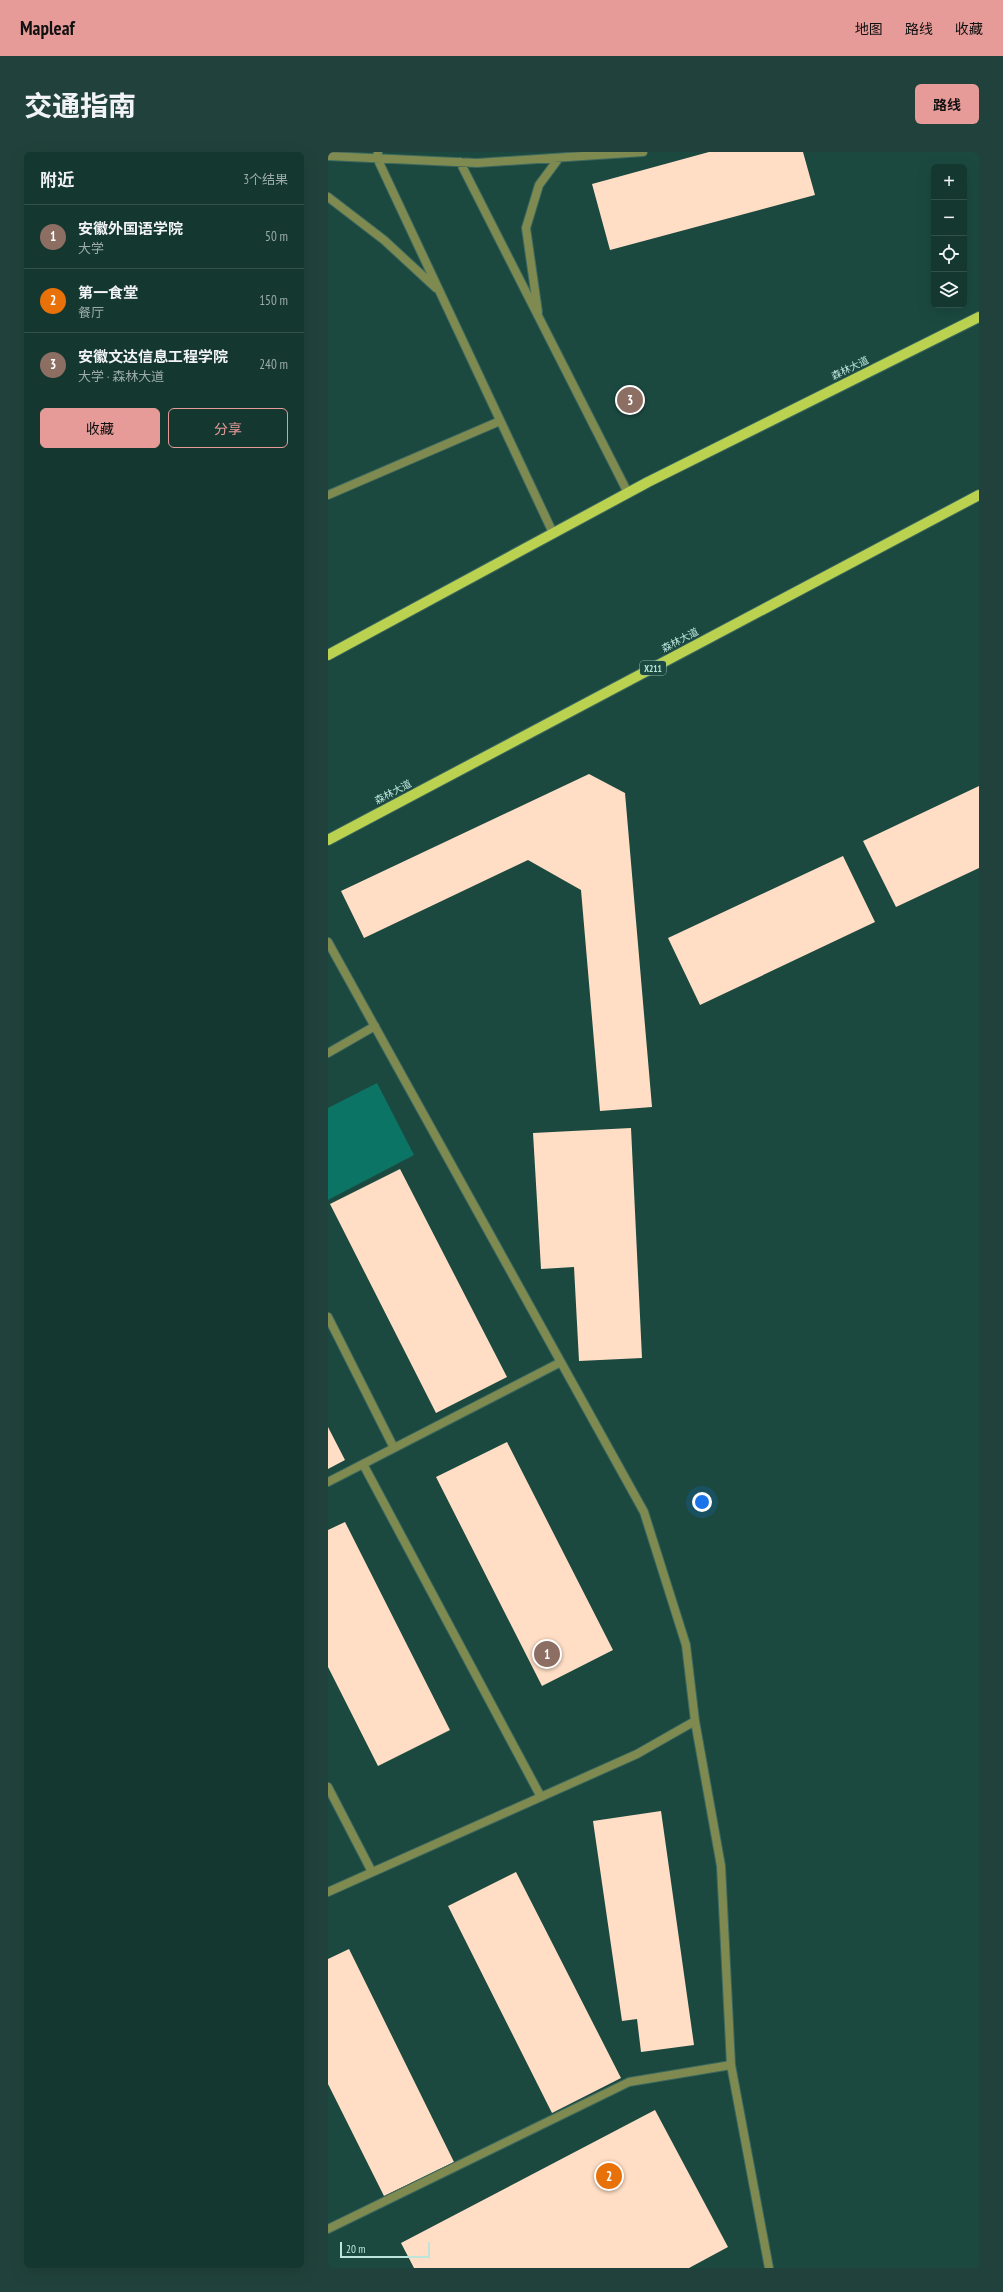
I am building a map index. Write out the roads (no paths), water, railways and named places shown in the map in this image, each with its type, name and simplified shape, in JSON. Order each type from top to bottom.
[{"type":"main road","name":"森林大道","points":[[328,655],[628,493],[979,317]]},
{"type":"main road","name":"森林大道","points":[[328,840],[979,495]]},
{"type":"street","points":[[328,156],[377,155],[460,162],[559,158],[643,152]]},
{"type":"street","points":[[377,155],[553,533]]},
{"type":"street","points":[[539,319],[526,228],[538,185],[559,158]]},
{"type":"street","points":[[460,162],[628,493]]},
{"type":"street","points":[[328,197],[384,240],[439,290]]},
{"type":"street","points":[[328,494],[500,421]]},
{"type":"street","points":[[328,942],[644,1512],[686,1645],[695,1721],[721,1866],[731,2065],[766,2267]]},
{"type":"street","points":[[328,1053],[375,1026]]},
{"type":"street","points":[[328,1317],[394,1448]]},
{"type":"street","points":[[328,1482],[561,1362]]},
{"type":"street","points":[[364,1464],[541,1797]]},
{"type":"street","points":[[328,1892],[637,1754],[695,1721]]},
{"type":"street","points":[[328,1786],[372,1872]]},
{"type":"street","points":[[328,2230],[629,2082],[731,2065]]},
{"type":"place","name":"安徽文达信息工程学院","points":[[630,400]]},
{"type":"place","name":"安徽外国语学院","points":[[547,1654]]},
{"type":"place","name":"第一食堂","points":[[609,2176]]}]
